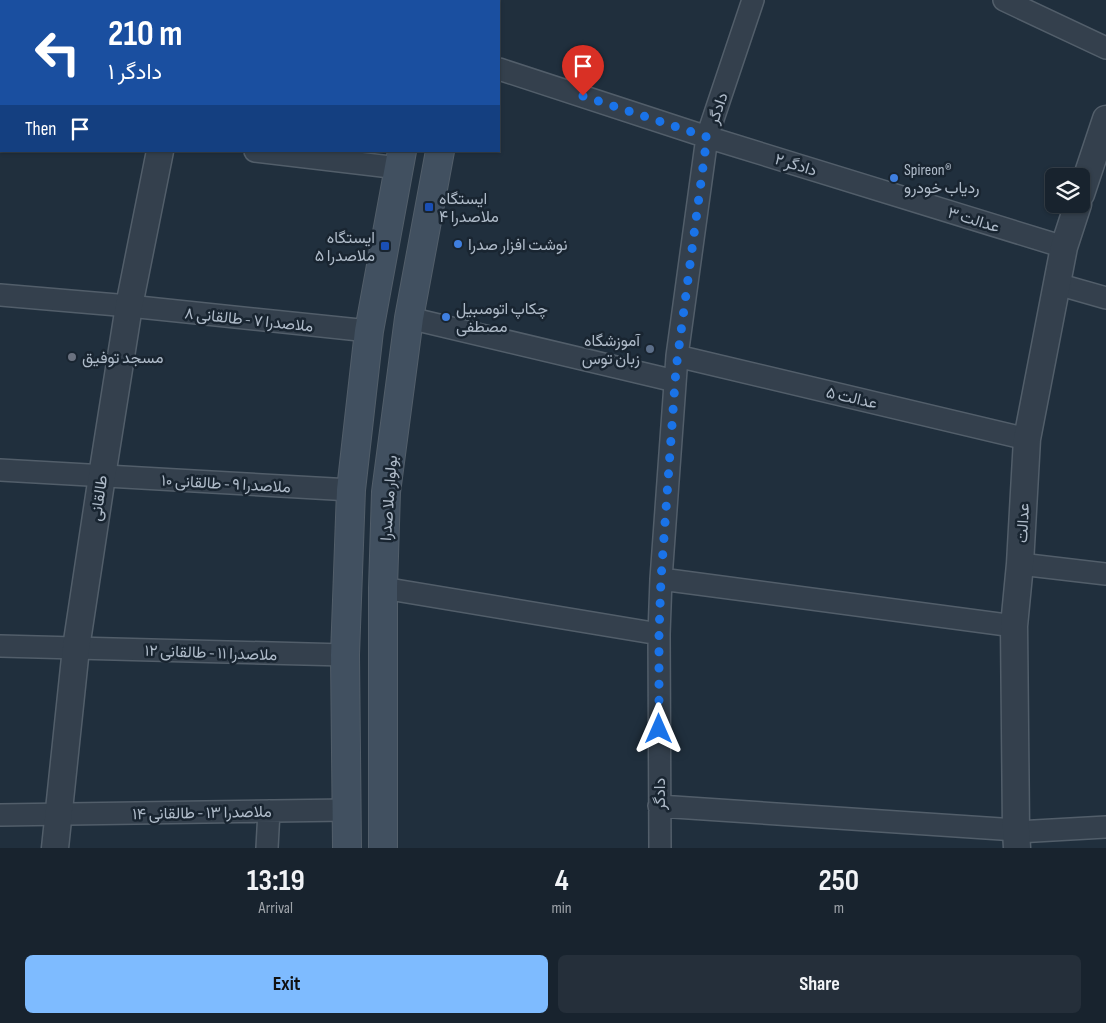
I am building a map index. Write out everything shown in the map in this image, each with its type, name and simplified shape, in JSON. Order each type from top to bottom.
[{"type":"main road","name":"بولوار ملا صدرا","points":[[383,848],[383,588],[386,492],[409,318],[440,152]]},
{"type":"main road","points":[[347,848],[345,656],[351,490],[369,331],[400,160]]},
{"type":"street","name":"دادگر","points":[[660,848],[659,634],[661,579],[677,356],[707,137],[753,0]]},
{"type":"street","points":[[1004,0],[1106,48]]},
{"type":"street","name":"دادگر ۲","points":[[500,69],[707,137],[885,192]]},
{"type":"street","points":[[1090,168],[1106,119]]},
{"type":"street","name":"طالقانی","points":[[55,848],[76,648],[128,306],[160,152]]},
{"type":"street","points":[[271,152],[400,160]]},
{"type":"street","name":"عدالت ۳","points":[[885,192],[1064,246]]},
{"type":"street","name":"عدالت","points":[[1017,837],[1014,626],[1020,564],[1027,439],[1064,246],[1075,213]]},
{"type":"street","points":[[1057,284],[1106,298]]},
{"type":"street","name":"ملاصدرا ۷ - طالقانی ۸","points":[[0,295],[369,331]]},
{"type":"street","points":[[409,318],[675,381]]},
{"type":"street","name":"عدالت ۵","points":[[677,356],[1027,439]]},
{"type":"street","name":"ملاصدرا ۹ - طالقانی ۱۰","points":[[0,470],[351,490]]},
{"type":"street","points":[[1020,564],[1106,574]]},
{"type":"street","points":[[661,579],[1014,626]]},
{"type":"street","points":[[383,588],[659,634]]},
{"type":"street","name":"ملاصدرا ۱۱ - طالقانی ۱۲","points":[[0,646],[345,656]]},
{"type":"street","points":[[659,806],[836,818],[1017,837],[1106,827]]},
{"type":"street","name":"ملاصدرا ۱۳ - طالقانی ۱۴","points":[[0,815],[347,810]]},
{"type":"street","points":[[267,848],[269,811]]},
{"type":"place","name":"Spireon® ردیاب خودرو","points":[[894,178]]},
{"type":"place","name":"ایستگاه ملاصدرا ۴","points":[[429,207]]},
{"type":"place","name":"نوشت افزار صدرا","points":[[458,244]]},
{"type":"place","name":"ایستگاه ملاصدرا ۵","points":[[385,246]]},
{"type":"place","name":"چکاپ اتومىبیل مصطفی","points":[[446,317]]},
{"type":"place","name":"آموزشگاه زبان توس","points":[[650,349]]},
{"type":"place","name":"مسجد توفیق","points":[[72,357]]},
{"type":"route","points":[[583,96],[707,137],[677,356],[661,579],[659,729]]}]
